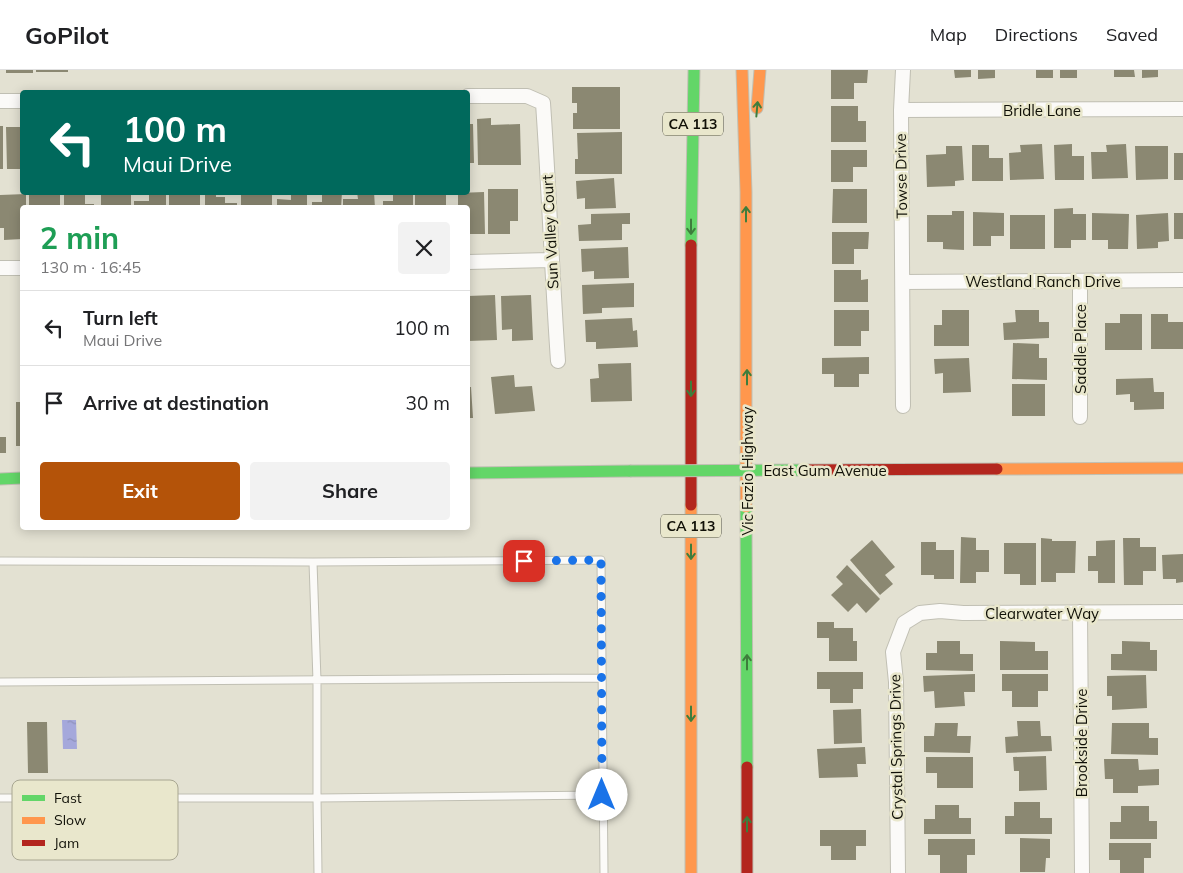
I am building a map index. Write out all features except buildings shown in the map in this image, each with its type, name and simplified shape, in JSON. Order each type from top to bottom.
[{"type":"main road","name":"CA 113","points":[[691,873],[691,178],[694,70]]},
{"type":"main road","name":"Vic Fazio Highway","points":[[742,70],[746,192],[748,873]]},
{"type":"main road","points":[[746,192],[756,122],[760,70]]},
{"type":"main road","points":[[682,125],[691,178]]},
{"type":"main road","name":"East Gum Avenue","points":[[470,473],[1183,468]]},
{"type":"main road","points":[[0,479],[20,478]]},
{"type":"street","name":"Towse Drive","points":[[903,70],[900,110],[903,406]]},
{"type":"street","name":"Sun Valley Court","points":[[470,96],[527,96],[543,103],[550,260],[558,361]]},
{"type":"street","points":[[0,101],[20,101]]},
{"type":"street","name":"Bridle Lane","points":[[900,110],[1183,109]]},
{"type":"street","points":[[470,262],[550,260]]},
{"type":"street","points":[[0,268],[20,268]]},
{"type":"street","name":"Westland Ranch Drive","points":[[903,282],[1183,280]]},
{"type":"street","name":"Saddle Place","points":[[1080,281],[1080,417]]},
{"type":"street","name":"Clearwater Way","points":[[904,623],[920,613],[940,611],[963,613],[1183,612]]},
{"type":"street","name":"Brookside Drive","points":[[1080,612],[1082,873]]},
{"type":"street","name":"Crystal Springs Drive","points":[[898,873],[896,682],[893,652],[904,623]]},
{"type":"lane","points":[[0,560],[313,562],[601,560],[604,873]]},
{"type":"lane","points":[[313,562],[317,681],[316,798],[318,873]]},
{"type":"lane","points":[[0,682],[601,678]]},
{"type":"lane","points":[[178,798],[602,795]]},
{"type":"water","points":[[62,720],[76,720],[77,749],[63,749]]},
{"type":"traffic: fast","points":[[691,245],[694,70]]},
{"type":"traffic: fast","points":[[630,471],[803,470]]},
{"type":"traffic: fast","points":[[470,473],[630,471]]},
{"type":"traffic: fast","points":[[0,479],[20,478]]},
{"type":"traffic: fast","points":[[746,507],[747,767]]},
{"type":"traffic: slow","points":[[742,70],[746,192],[746,507]]},
{"type":"traffic: slow","points":[[757,108],[760,70]]},
{"type":"traffic: slow","points":[[997,469],[1183,468]]},
{"type":"traffic: slow","points":[[691,505],[691,873]]},
{"type":"traffic: jam","points":[[691,245],[691,505]]},
{"type":"traffic: jam","points":[[803,470],[997,469]]},
{"type":"traffic: jam","points":[[747,767],[747,873]]},
{"type":"route","points":[[524,561],[601,560],[602,795]]}]
